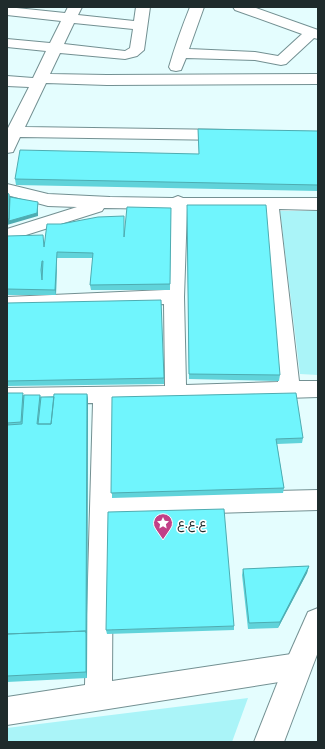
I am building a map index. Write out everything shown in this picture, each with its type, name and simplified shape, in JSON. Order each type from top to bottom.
[{"type":"street","points":[[7,43],[125,54],[132,53],[137,50],[143,7]]},
{"type":"street","points":[[172,80],[186,33],[197,7]]},
{"type":"street","points":[[240,7],[315,34]]},
{"type":"street","points":[[7,11],[73,12],[141,26]]},
{"type":"street","points":[[7,148],[73,12]]},
{"type":"street","points":[[180,53],[255,56],[282,60],[315,34]]},
{"type":"street","points":[[7,81],[318,79]]},
{"type":"street","points":[[14,132],[246,135]]},
{"type":"street","points":[[7,189],[48,200],[110,203],[178,202],[318,204]]},
{"type":"street","points":[[176,394],[174,297],[178,202]]},
{"type":"street","points":[[7,235],[110,203]]},
{"type":"street","points":[[270,204],[289,390]]},
{"type":"street","points":[[7,304],[174,297]]},
{"type":"street","points":[[7,396],[176,394],[318,389]]},
{"type":"street","points":[[98,698],[104,394]]},
{"type":"street","points":[[101,506],[318,500]]},
{"type":"street","points":[[269,742],[298,666],[318,621]]},
{"type":"street","points":[[7,711],[298,666]]},
{"type":"shaded area","points":[[280,211],[318,211],[318,375],[300,374]]},
{"type":"shaded area","points":[[248,698],[232,742],[7,742],[7,728]]},
{"type":"building","points":[[198,129],[318,131],[318,185],[15,179],[20,150],[199,154]]},
{"type":"building","points":[[7,193],[9,194],[9,219],[7,219]]},
{"type":"building","points":[[10,197],[38,202],[37,213],[9,221]]},
{"type":"building","points":[[187,205],[266,205],[280,375],[189,374]]},
{"type":"building","points":[[127,207],[171,208],[170,284],[90,285],[93,253],[57,252],[55,290],[7,289],[7,236],[43,235],[44,247],[47,224],[61,224],[98,217],[124,216],[124,237]],"holes":[[[43,261],[42,280],[41,270]]]},
{"type":"building","points":[[161,300],[164,378],[7,381],[7,303]]},
{"type":"building","points":[[7,393],[23,393],[21,422],[7,423]]},
{"type":"building","points":[[296,393],[303,438],[276,439],[284,488],[111,493],[112,397]]},
{"type":"building","points":[[54,394],[87,394],[86,633],[86,631],[7,634],[7,425],[22,424],[24,395],[40,395],[37,424],[51,424]]},
{"type":"building","points":[[41,397],[54,397],[51,424],[38,424]]},
{"type":"building","points":[[224,509],[234,626],[106,630],[108,512]]},
{"type":"building","points":[[309,566],[280,622],[249,623],[243,569]]},
{"type":"building","points":[[86,631],[86,672],[7,676],[7,634]]},
{"type":"place","name":"ع.ع.ع","points":[[163,540]]}]
